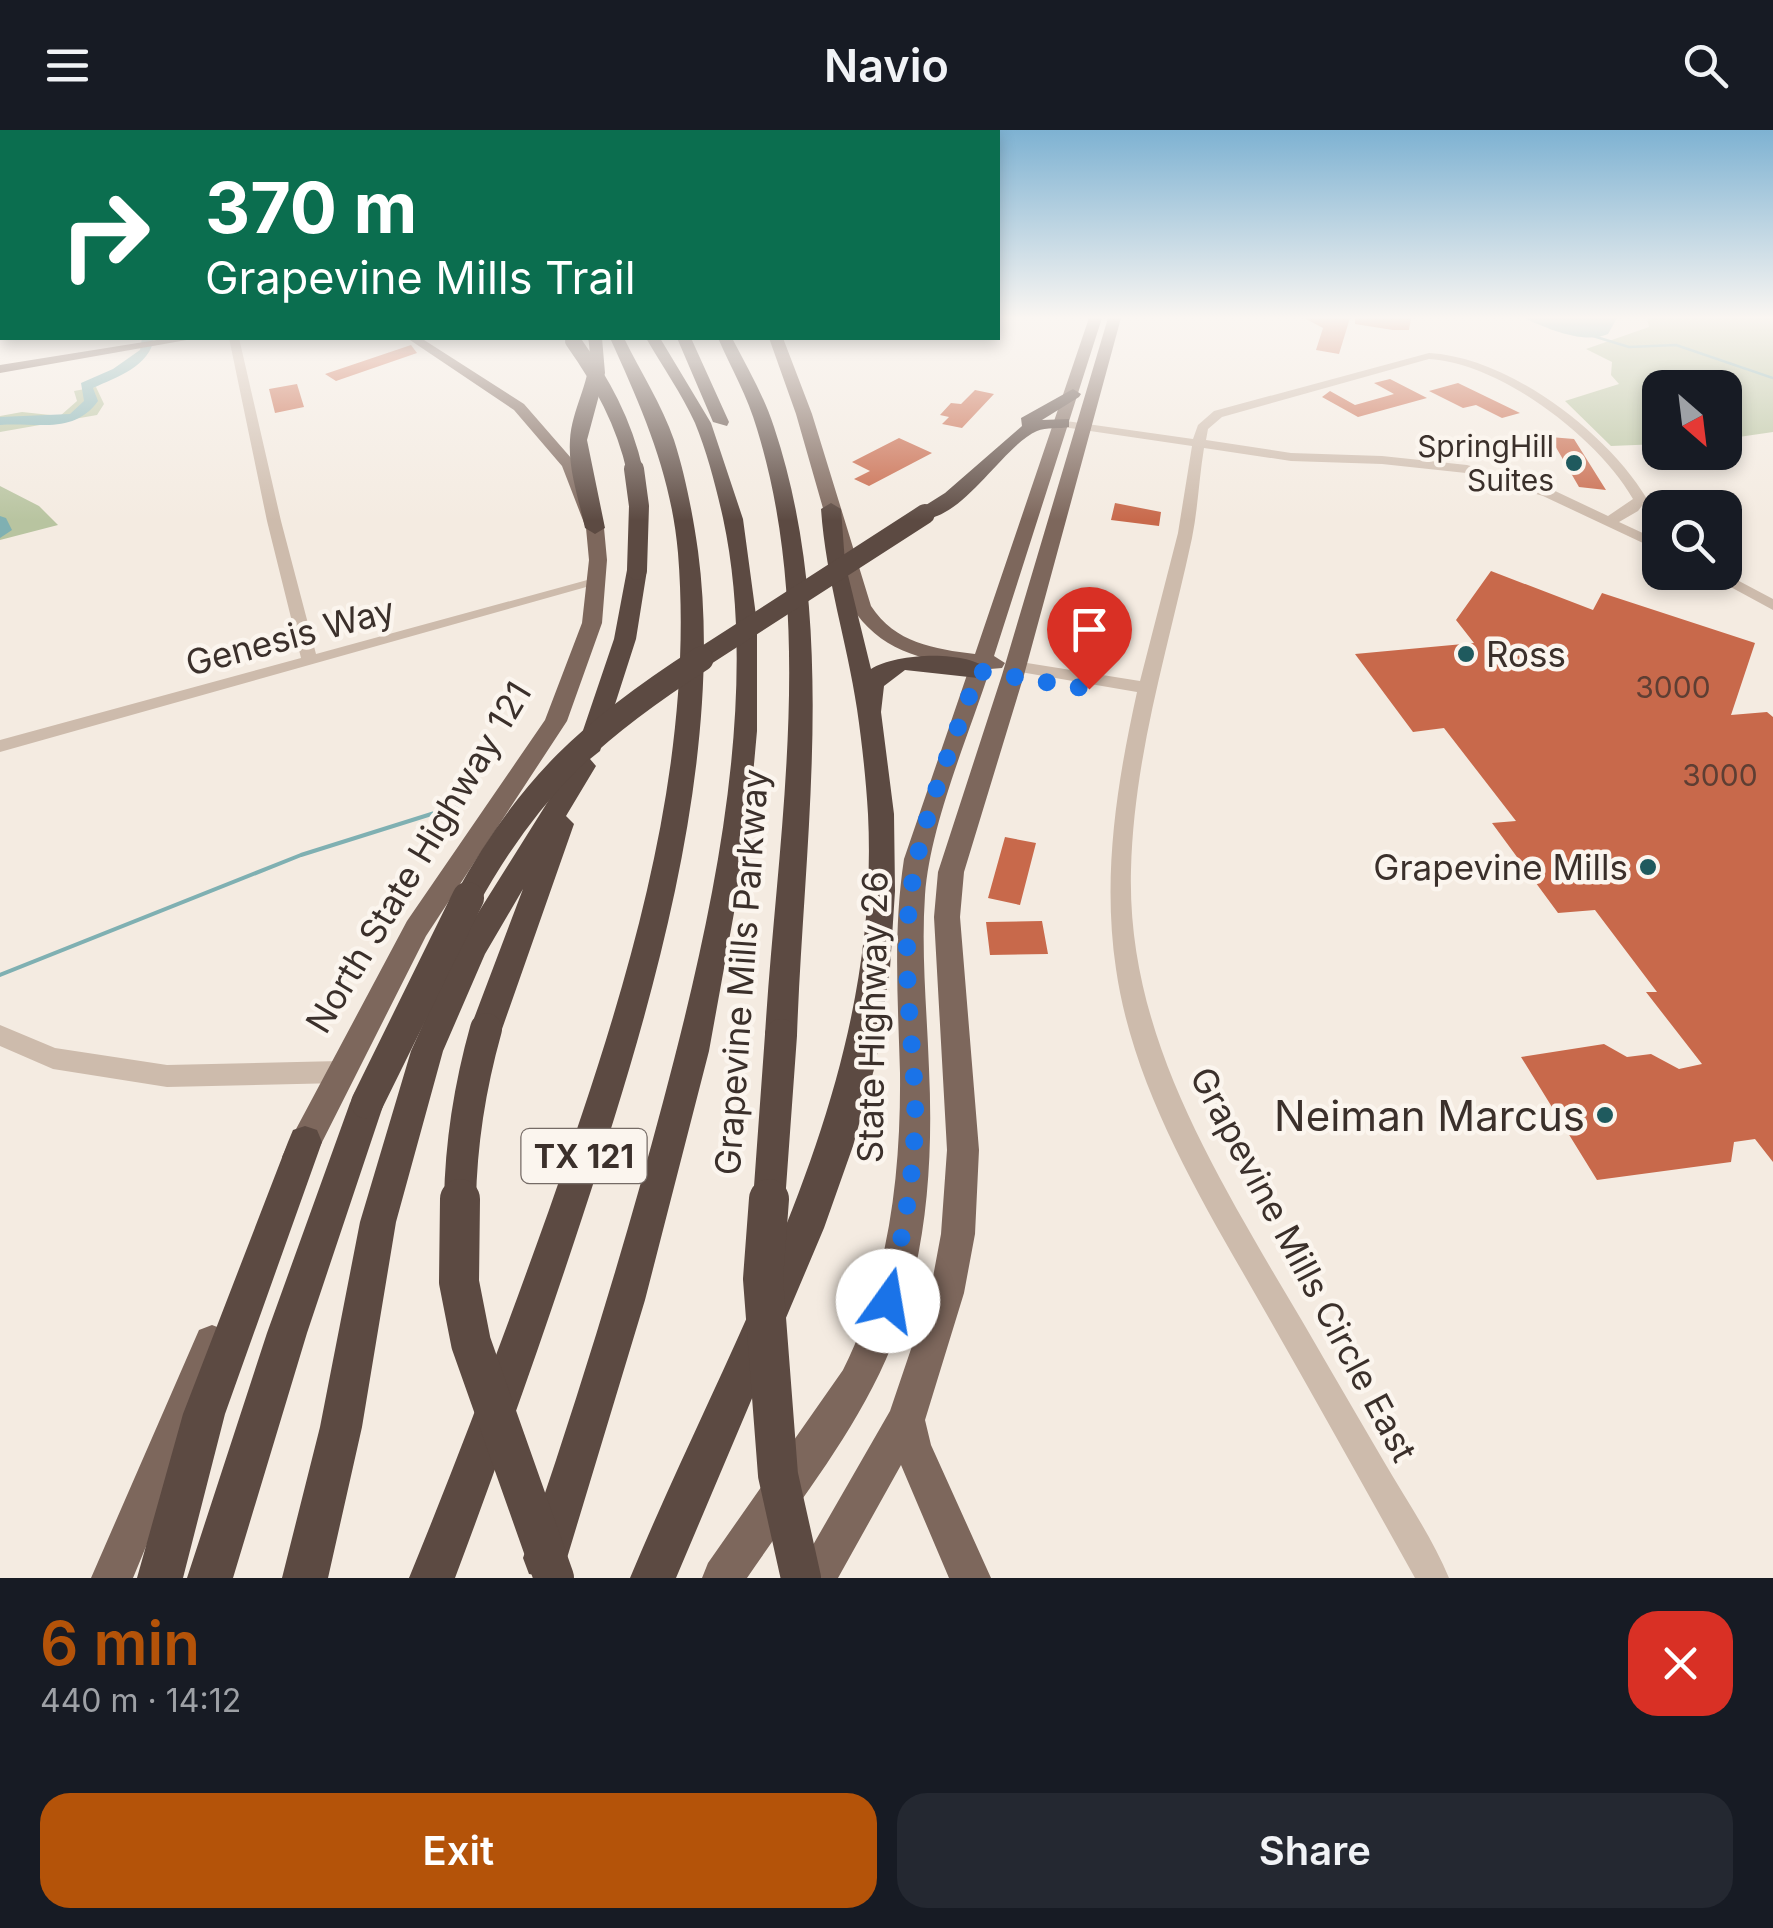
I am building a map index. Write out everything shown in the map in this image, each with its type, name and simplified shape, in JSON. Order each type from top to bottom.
[{"type":"highway","points":[[595,386],[580,430],[595,528]]},
{"type":"highway","points":[[554,1578],[478,1362],[460,1282],[461,1159],[471,1081],[486,1029],[621,658],[635,598],[641,530],[636,462],[601,386]]},
{"type":"highway","name":"TX 121","points":[[432,1578],[478,1463],[610,1079],[649,934],[673,813],[687,720],[693,635],[679,486],[662,427],[645,386]]},
{"type":"highway","name":"TX 121","points":[[538,1578],[649,1228],[712,978],[725,905],[746,722],[746,657],[734,531],[724,480],[684,386]]},
{"type":"highway","points":[[706,386],[733,466],[739,504],[734,531]]},
{"type":"highway","name":"Grapevine Mills Parkway","points":[[748,386],[756,400],[779,476],[795,566],[800,622],[796,818],[763,1279],[778,1475],[801,1578]]},
{"type":"highway","points":[[995,458],[1025,423],[1073,394]]},
{"type":"highway","points":[[210,1578],[286,1333],[367,1102],[447,936],[510,827],[554,774],[644,696],[952,497],[1032,426],[1062,427]]},
{"type":"highway","points":[[653,1578],[813,1216],[858,1070],[873,982],[880,905],[881,816],[870,710],[841,597],[831,508]]},
{"type":"highway","points":[[870,710],[873,684],[882,674],[899,666],[979,666]]},
{"type":"highway","points":[[305,1578],[341,1427],[378,1222],[426,1051],[472,949],[583,766]]},
{"type":"highway","points":[[160,1578],[204,1414],[305,1142]]},
{"type":"main road","name":"North State Highway 121","points":[[112,1578],[252,1250],[340,1072],[416,929],[556,721],[592,623],[595,528],[570,466],[519,407],[486,386]]},
{"type":"main road","points":[[794,386],[867,617],[882,636],[912,649],[979,666],[1014,670]]},
{"type":"main road","name":"State Highway 26","points":[[722,1578],[857,1382],[888,1301],[904,1234],[913,1139],[910,901],[918,859],[994,620],[1075,386]]},
{"type":"main road","name":"State Highway 26","points":[[906,1420],[947,1293],[962,1200],[963,1150],[954,1059],[948,891],[963,827],[1014,670],[1096,386]]},
{"type":"main road","points":[[912,649],[957,641],[994,620]]},
{"type":"main road","points":[[815,1578],[906,1420]]},
{"type":"main road","points":[[906,1420],[913,1447],[970,1578]]},
{"type":"street","points":[[244,386],[310,661]]},
{"type":"street","points":[[1198,445],[1202,428],[1218,414],[1321,386]]},
{"type":"street","points":[[1514,386],[1548,406],[1624,471],[1640,499],[1610,522]]},
{"type":"street","points":[[1062,427],[1130,440],[1144,438],[1291,457],[1382,460],[1468,469],[1548,493],[1642,538]]},
{"type":"street","name":"Grapevine Mills Circle East","points":[[1198,445],[1183,543],[1164,610],[1131,771],[1121,860],[1120,920],[1130,988],[1170,1102],[1236,1232],[1433,1578]]},
{"type":"street","name":"Genesis Way","points":[[0,746],[596,582]]},
{"type":"street","points":[[1742,589],[1773,605]]},
{"type":"street","points":[[1014,670],[1148,694]]},
{"type":"street","points":[[0,1035],[53,1058],[167,1076],[340,1072]]},
{"type":"green space","points":[[1614,386],[1642,386],[1642,445],[1611,446],[1565,401]]},
{"type":"green space","points":[[1742,386],[1773,386],[1773,432],[1742,437]]},
{"type":"green space","points":[[96,387],[104,404],[97,415],[0,432],[0,416],[22,412],[60,416],[77,401],[74,391]]},
{"type":"green space","points":[[0,486],[39,506],[58,525],[0,540]]},
{"type":"building","points":[[297,386],[304,407],[275,413],[269,389]]},
{"type":"building","points":[[1379,386],[1403,386],[1427,398],[1358,417],[1322,397],[1330,391],[1355,405],[1394,394]]},
{"type":"building","points":[[1463,386],[1520,413],[1502,418],[1476,405],[1463,408],[1429,391]]},
{"type":"building","points":[[975,390],[994,394],[962,428],[942,424],[949,417],[940,415],[951,403],[961,404]]},
{"type":"building","name":"SpringHill Suites","points":[[1550,437],[1574,439],[1606,490],[1579,487]]},
{"type":"building","points":[[899,438],[932,453],[869,486],[854,479],[870,471],[852,462]]},
{"type":"building","points":[[1115,503],[1161,512],[1159,526],[1111,520]]},
{"type":"building","name":"Grapevine Mills","points":[[1491,571],[1593,610],[1602,593],[1755,643],[1731,715],[1767,712],[1773,717],[1773,1162],[1755,1139],[1734,1142],[1731,1162],[1597,1180],[1521,1057],[1604,1044],[1627,1057],[1651,1054],[1679,1069],[1702,1064],[1646,992],[1657,992],[1595,910],[1558,913],[1492,823],[1516,821],[1444,728],[1413,732],[1355,654],[1474,643],[1456,620]]},
{"type":"building","points":[[1005,837],[1036,843],[1020,905],[988,898]]},
{"type":"building","points":[[1042,921],[1048,954],[990,955],[986,922]]},
{"type":"waterway","points":[[0,421],[50,422],[74,417],[91,401],[87,386]]},
{"type":"waterway","points":[[0,521],[4,530],[0,533]]},
{"type":"waterway","points":[[0,975],[301,855],[460,805]]},
{"type":"place","name":"SpringHill Suites","points":[[1574,463]]},
{"type":"place","name":"Ross","points":[[1466,654]]},
{"type":"place","name":"Grapevine Mills","points":[[1648,867]]},
{"type":"place","name":"Neiman Marcus","points":[[1605,1115]]},
{"type":"route","points":[[888,1301],[904,1234],[913,1139],[910,901],[918,859],[956,734],[978,671],[1089,689]]}]
